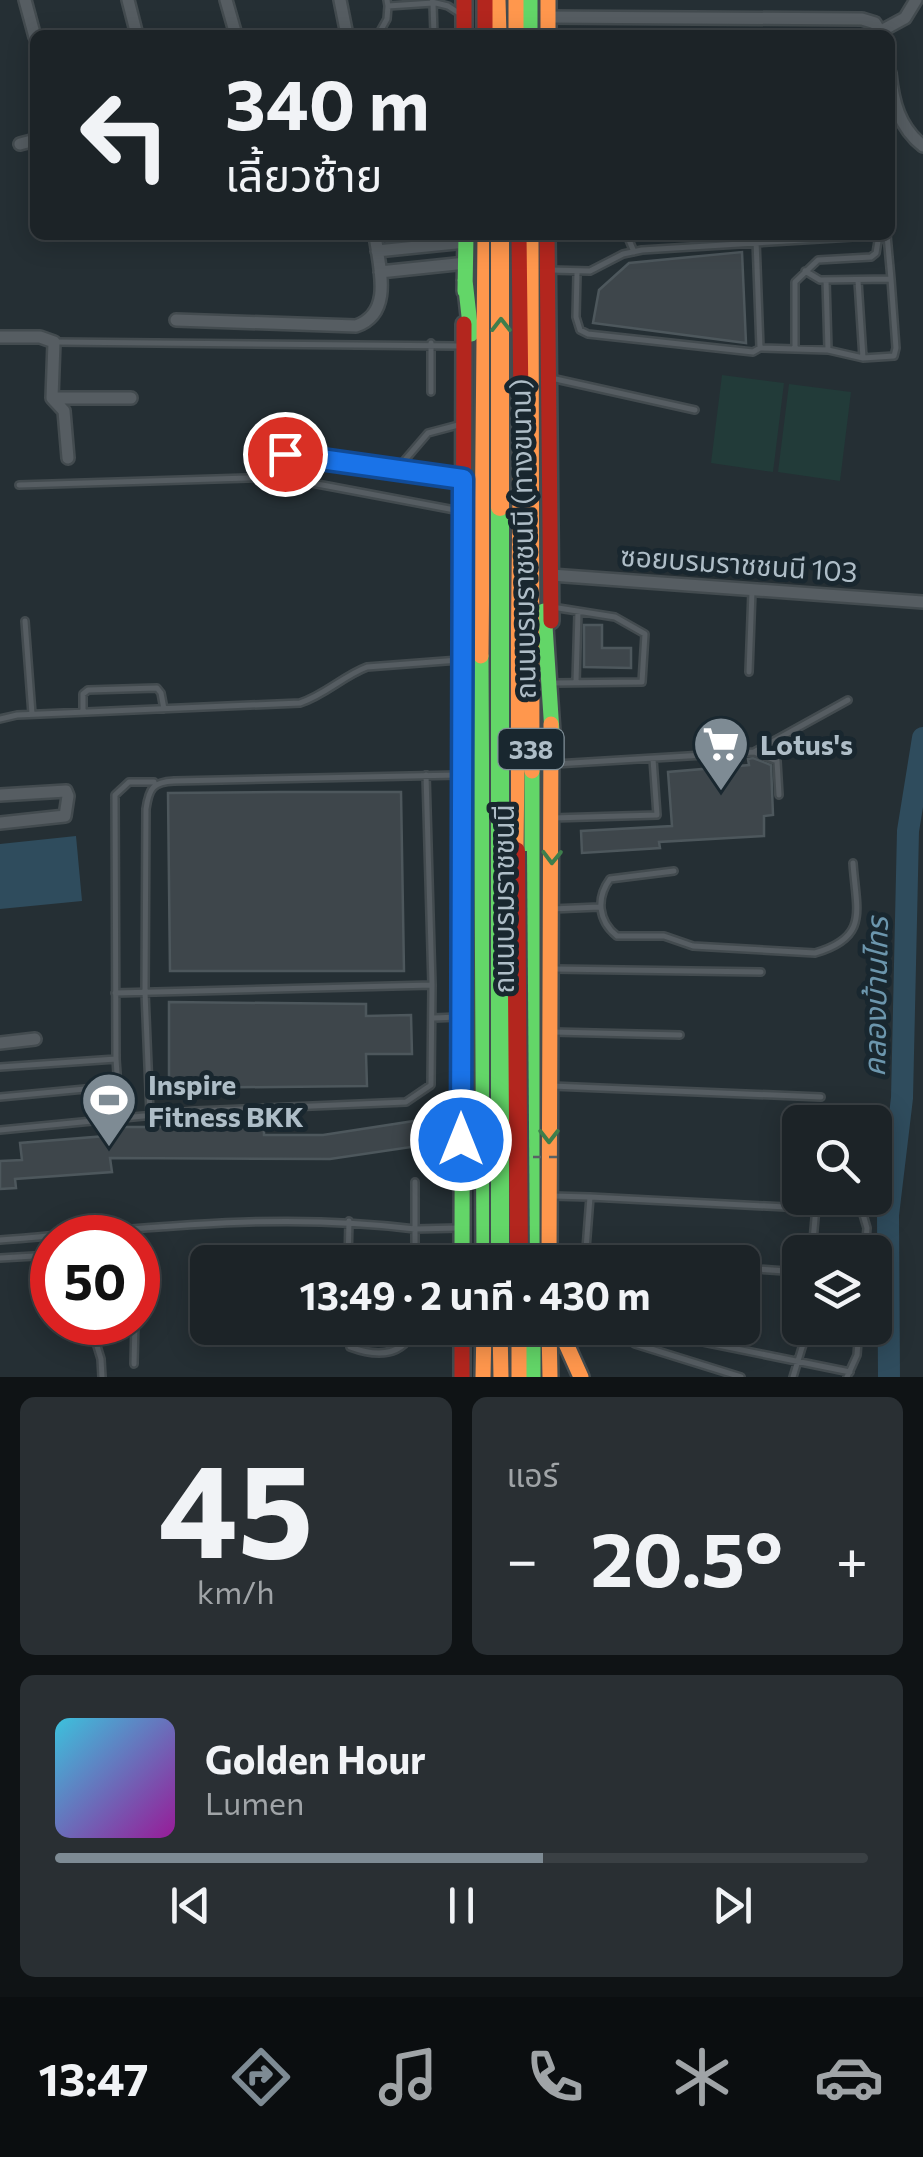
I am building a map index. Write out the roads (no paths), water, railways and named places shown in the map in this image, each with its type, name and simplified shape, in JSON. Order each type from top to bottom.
[{"type":"main road","points":[[486,0],[486,30]]},
{"type":"main road","points":[[498,0],[498,30]]},
{"type":"main road","points":[[516,0],[516,30]]},
{"type":"main road","points":[[530,0],[530,30]]},
{"type":"main road","name":"ถนนบรมราชชนนี (ทางขนาน)","points":[[462,1245],[463,479],[471,420],[463,346],[466,240]]},
{"type":"main road","name":"ถนนบรมราชชนนี","points":[[484,1245],[486,1027],[471,420],[485,240]]},
{"type":"main road","name":"338","points":[[500,240],[500,1245]]},
{"type":"main road","name":"338","points":[[519,240],[519,1245]]},
{"type":"main road","name":"ถนนบรมราชชนนี","points":[[531,240],[532,1245]]},
{"type":"main road","name":"ถนนบรมราชชนนี (ทางขนาน)","points":[[547,240],[552,732],[549,1245]]},
{"type":"main road","points":[[465,272],[471,420]]},
{"type":"main road","points":[[532,404],[552,732]]},
{"type":"main road","points":[[452,1377],[460,1345]]},
{"type":"main road","points":[[462,1345],[462,1377]]},
{"type":"main road","points":[[483,1377],[484,1345]]},
{"type":"main road","points":[[500,1345],[500,1377]]},
{"type":"main road","points":[[519,1345],[519,1377]]},
{"type":"main road","points":[[533,1345],[533,1377]]},
{"type":"main road","points":[[549,1345],[550,1377]]},
{"type":"main road","points":[[567,1345],[581,1377]]},
{"type":"street","points":[[25,0],[33,30]]},
{"type":"street","points":[[128,0],[137,30]]},
{"type":"street","points":[[226,0],[235,30]]},
{"type":"street","points":[[340,0],[346,30]]},
{"type":"street","points":[[887,30],[905,18],[916,0]]},
{"type":"street","points":[[548,17],[862,19],[875,23],[880,30]]},
{"type":"street","points":[[895,106],[900,119],[923,146]]},
{"type":"street","points":[[20,144],[30,141]]},
{"type":"street","points":[[176,320],[356,326],[369,321],[382,297],[376,240]]},
{"type":"street","points":[[377,251],[452,240]]},
{"type":"street","points":[[380,272],[465,272]]},
{"type":"street","points":[[0,337],[54,342],[52,398],[64,410],[68,458]]},
{"type":"street","points":[[52,398],[131,398]]},
{"type":"street","name":"ซอยบรมราชชนนี 103","points":[[551,575],[923,602]]},
{"type":"street","points":[[0,795],[66,791],[68,796],[64,816],[0,823]]},
{"type":"street","points":[[0,1043],[35,1039]]},
{"type":"lane","points":[[432,2],[434,30]]},
{"type":"lane","points":[[380,30],[388,3],[432,2],[448,6],[464,17]]},
{"type":"lane","points":[[628,240],[634,252]]},
{"type":"lane","points":[[547,270],[577,273],[600,268],[634,252],[756,240],[760,348]]},
{"type":"lane","points":[[795,348],[795,282],[818,260],[871,257],[876,254],[878,240]]},
{"type":"lane","points":[[577,273],[576,317],[580,330],[588,334],[743,353],[760,348],[795,348],[864,358],[894,356],[887,240]]},
{"type":"lane","points":[[805,271],[820,280],[891,279]]},
{"type":"lane","points":[[826,280],[828,350]]},
{"type":"lane","points":[[858,280],[864,358]]},
{"type":"lane","points":[[54,342],[463,346]]},
{"type":"lane","points":[[431,343],[431,392]]},
{"type":"lane","points":[[548,378],[695,410]]},
{"type":"lane","points":[[398,468],[428,433],[471,420]]},
{"type":"lane","points":[[255,452],[463,479]]},
{"type":"lane","points":[[18,485],[280,477],[463,512]]},
{"type":"lane","points":[[749,672],[752,588]]},
{"type":"lane","points":[[551,607],[616,617],[645,634],[642,682],[551,683]]},
{"type":"lane","points":[[576,682],[578,612]]},
{"type":"lane","points":[[26,621],[32,714]]},
{"type":"lane","points":[[0,719],[32,714],[300,702],[320,697],[353,672],[367,667],[462,660]]},
{"type":"lane","points":[[84,712],[83,694],[88,690],[157,688],[164,708]]},
{"type":"lane","points":[[754,752],[848,700]]},
{"type":"lane","points":[[552,764],[754,752],[777,760],[779,795]]},
{"type":"lane","points":[[552,818],[657,816],[653,759]]},
{"type":"lane","points":[[0,1130],[150,1114],[406,1102],[432,1085],[426,775]]},
{"type":"lane","points":[[120,1117],[116,1059],[115,794],[129,782],[461,775]]},
{"type":"lane","points":[[150,1114],[145,992],[146,809],[148,790],[157,782]]},
{"type":"lane","points":[[674,871],[610,879],[599,907],[607,926],[617,936],[664,936],[693,946],[815,953],[832,948],[851,935],[856,920],[853,863]]},
{"type":"lane","points":[[552,909],[599,907]]},
{"type":"lane","points":[[551,968],[760,972]]},
{"type":"lane","points":[[116,992],[432,986]]},
{"type":"lane","points":[[433,1018],[461,1017]]},
{"type":"lane","points":[[550,1032],[680,1035]]},
{"type":"lane","points":[[0,1067],[116,1059]]},
{"type":"lane","points":[[0,1097],[118,1086]]},
{"type":"lane","points":[[549,1086],[821,1097]]},
{"type":"lane","points":[[415,1182],[415,1245]]},
{"type":"lane","points":[[549,1196],[782,1205]]},
{"type":"lane","points":[[587,1245],[590,1197]]},
{"type":"lane","points":[[0,1240],[239,1220],[462,1228]]},
{"type":"lane","points":[[348,1245],[349,1221]]},
{"type":"lane","points":[[0,1258],[30,1256]]},
{"type":"lane","points":[[97,1345],[102,1377]]},
{"type":"lane","points":[[134,1345],[134,1364]]},
{"type":"lane","points":[[350,1345],[374,1352],[399,1350],[405,1345]]},
{"type":"lane","points":[[639,1345],[741,1377]]},
{"type":"lane","points":[[716,1345],[849,1375],[859,1345]]},
{"type":"lane","points":[[793,1377],[803,1345]]},
{"type":"water","points":[[76,836],[82,901],[0,909],[0,844]]},
{"type":"waterway","name":"คลองบ้านไทร","points":[[889,1377],[888,1215],[902,1098],[908,831],[923,738]]},
{"type":"place","name":"Lotus's","points":[[721,793]]},
{"type":"place","name":"Inspire Fitness BKK","points":[[109,1149]]}]
